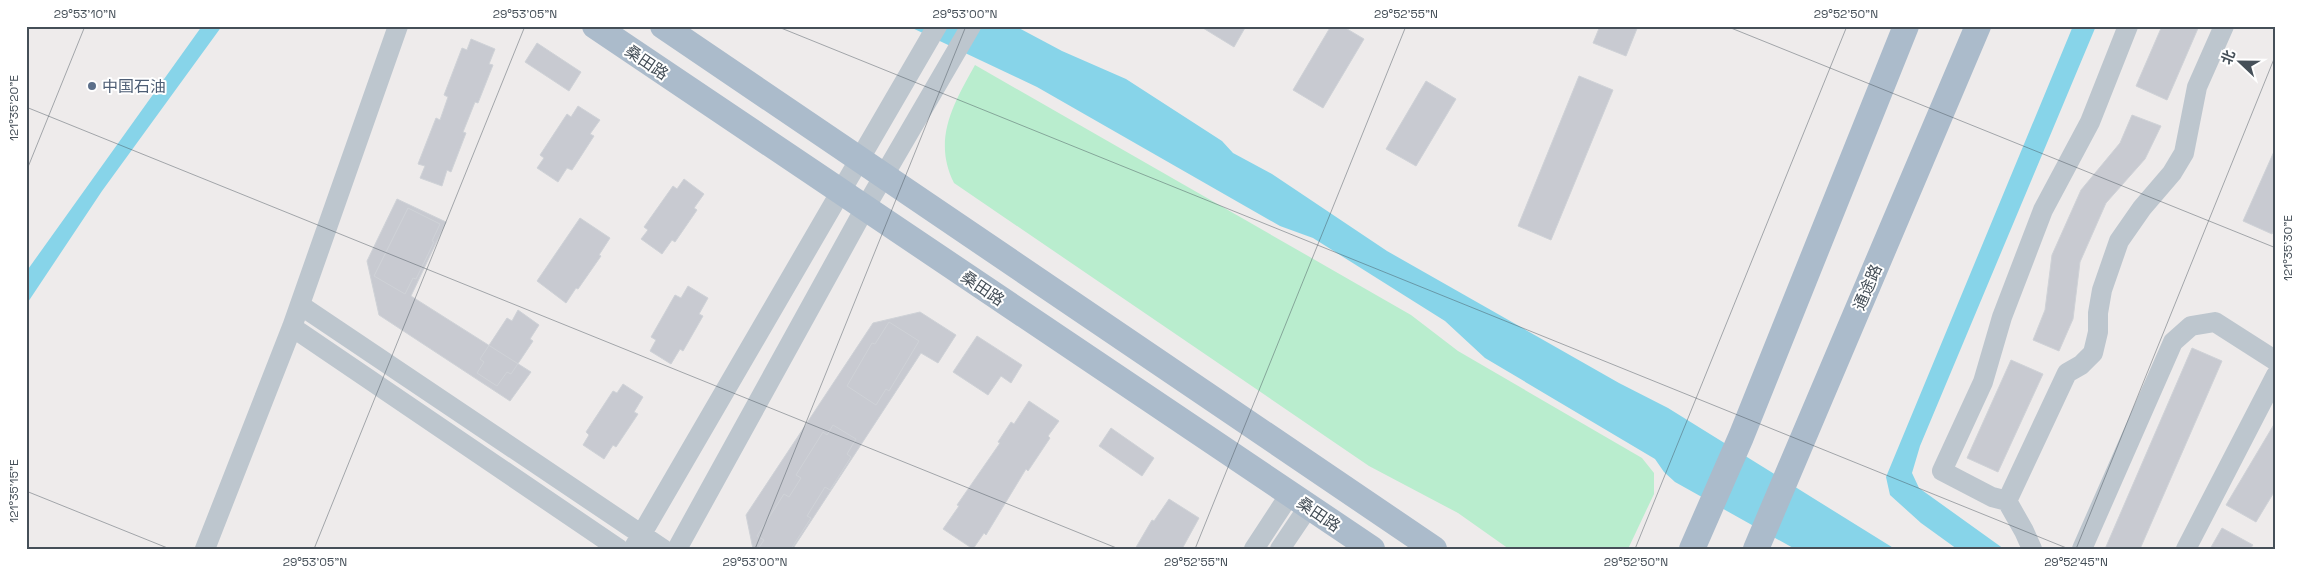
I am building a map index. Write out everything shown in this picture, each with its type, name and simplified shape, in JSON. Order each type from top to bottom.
[{"type":"main road","name":"桑田路","points":[[594,26],[1372,549]]},
{"type":"main road","points":[[664,26],[1434,549]]},
{"type":"main road","points":[[1692,549],[1740,437],[1906,26]]},
{"type":"main road","name":"通途路","points":[[1758,543],[1978,26]]},
{"type":"street","points":[[205,549],[292,327],[398,26]]},
{"type":"street","points":[[677,549],[865,208],[971,26]]},
{"type":"street","points":[[2032,549],[2007,501],[1992,497],[1942,471],[1983,382],[2002,317],[2044,210],[2090,122],[2128,26]]},
{"type":"street","points":[[2007,501],[2067,373],[2081,365],[2093,353],[2098,332],[2098,313],[2102,290],[2119,241],[2142,208],[2172,172],[2184,153],[2197,87],[2224,26]]},
{"type":"street","points":[[637,541],[932,35]]},
{"type":"street","points":[[300,305],[637,541],[663,549]]},
{"type":"street","points":[[2082,549],[2173,342],[2191,326],[2215,322],[2276,361]]},
{"type":"street","points":[[292,327],[619,549]]},
{"type":"street","points":[[2186,549],[2276,375]]},
{"type":"street","points":[[1254,549],[1300,500]]},
{"type":"street","points":[[1280,549],[1300,500]]},
{"type":"green space","points":[[975,65],[1411,315],[1458,351],[1642,458],[1654,473],[1654,494],[1628,549],[1509,549],[1458,513],[1369,466],[954,183],[948,167],[945,136],[953,107]]},
{"type":"water","points":[[202,26],[222,26],[102,191],[26,305],[26,272]]},
{"type":"water","points":[[908,26],[1015,26],[1062,51],[1126,79],[1222,141],[1233,153],[1272,174],[1387,251],[1619,383],[1668,408],[1895,549],[1795,549],[1675,482],[1664,472],[1655,459],[1485,358],[1445,321],[1313,238],[1280,226],[1037,87]]},
{"type":"water","points":[[2073,26],[2096,26],[1920,446],[1912,473],[1919,488],[2004,549],[1957,549],[1921,523],[1890,495],[1886,477]]},
{"type":"building","points":[[1204,26],[1246,26],[1234,47],[1203,28]]},
{"type":"building","points":[[1331,26],[1342,26],[1364,39],[1323,108],[1293,90]]},
{"type":"building","points":[[1600,26],[1638,26],[1626,56],[1593,43]]},
{"type":"building","points":[[2162,26],[2199,26],[2167,100],[2136,86]]},
{"type":"building","points":[[471,39],[495,49],[489,64],[493,65],[478,103],[475,102],[463,132],[466,133],[451,172],[447,170],[442,186],[420,178],[425,166],[418,164],[436,118],[440,120],[448,97],[444,95],[462,48],[467,50]]},
{"type":"building","points":[[537,43],[581,72],[569,91],[525,62]]},
{"type":"building","points":[[1579,76],[1613,90],[1551,240],[1518,226]]},
{"type":"building","points":[[1426,81],[1456,99],[1416,166],[1386,149]]},
{"type":"building","points":[[578,106],[600,120],[590,134],[594,136],[572,170],[567,168],[558,182],[537,168],[544,158],[540,155],[567,114],[571,117]]},
{"type":"building","points":[[2132,115],[2161,126],[2145,159],[2106,203],[2080,262],[2073,319],[2059,351],[2033,340],[2045,310],[2052,255],[2081,190],[2120,143]]},
{"type":"building","points":[[2276,147],[2276,227],[2272,234],[2243,221]]},
{"type":"building","points":[[684,179],[704,194],[694,208],[697,210],[675,242],[672,240],[662,254],[641,239],[648,230],[644,227],[673,186],[677,189]]},
{"type":"building","points":[[397,199],[446,222],[411,296],[531,372],[510,401],[379,315],[367,261]]},
{"type":"building","points":[[408,208],[440,224],[432,241],[434,242],[416,279],[413,278],[405,294],[374,276]]},
{"type":"building","points":[[580,218],[610,238],[599,255],[601,256],[566,303],[537,281]]},
{"type":"building","points":[[688,286],[708,298],[699,314],[703,316],[683,351],[680,349],[671,364],[650,351],[656,340],[651,337],[675,295],[681,298]]},
{"type":"building","points":[[518,310],[539,325],[530,339],[533,341],[511,374],[507,372],[497,386],[477,373],[484,362],[480,359],[507,318],[512,321]]},
{"type":"building","points":[[920,312],[956,335],[938,363],[921,353],[794,547],[796,549],[753,549],[746,515],[873,323]]},
{"type":"building","points":[[889,322],[919,341],[889,391],[886,389],[876,405],[847,386],[872,343],[875,344]]},
{"type":"building","points":[[977,336],[1022,365],[1011,383],[1001,376],[988,395],[953,372]]},
{"type":"building","points":[[2192,348],[2222,361],[2140,549],[2105,549]]},
{"type":"building","points":[[2011,360],[2043,374],[1998,472],[1967,458]]},
{"type":"building","points":[[623,384],[643,397],[634,412],[638,414],[616,447],[613,445],[604,459],[583,445],[589,435],[586,432],[613,391],[617,393]]},
{"type":"building","points":[[1029,401],[1059,421],[1028,471],[1026,469],[986,535],[984,533],[973,549],[943,529],[959,506],[957,505],[1000,443],[998,442],[1011,422],[1014,424]]},
{"type":"building","points":[[2276,421],[2276,489],[2256,522],[2226,505]]},
{"type":"building","points":[[833,425],[856,439],[847,454],[851,457],[830,490],[825,487],[807,516],[811,518],[791,549],[758,549],[764,540],[757,536],[784,494],[789,497],[801,478],[796,475],[823,432],[827,435]]},
{"type":"building","points":[[1111,428],[1154,458],[1142,476],[1099,446]]},
{"type":"building","points":[[1169,499],[1199,518],[1182,549],[1135,549],[1152,520],[1154,521]]},
{"type":"building","points":[[2222,528],[2253,545],[2250,549],[2210,549]]},
{"type":"place","name":"中国石油","points":[[92,86]]}]
